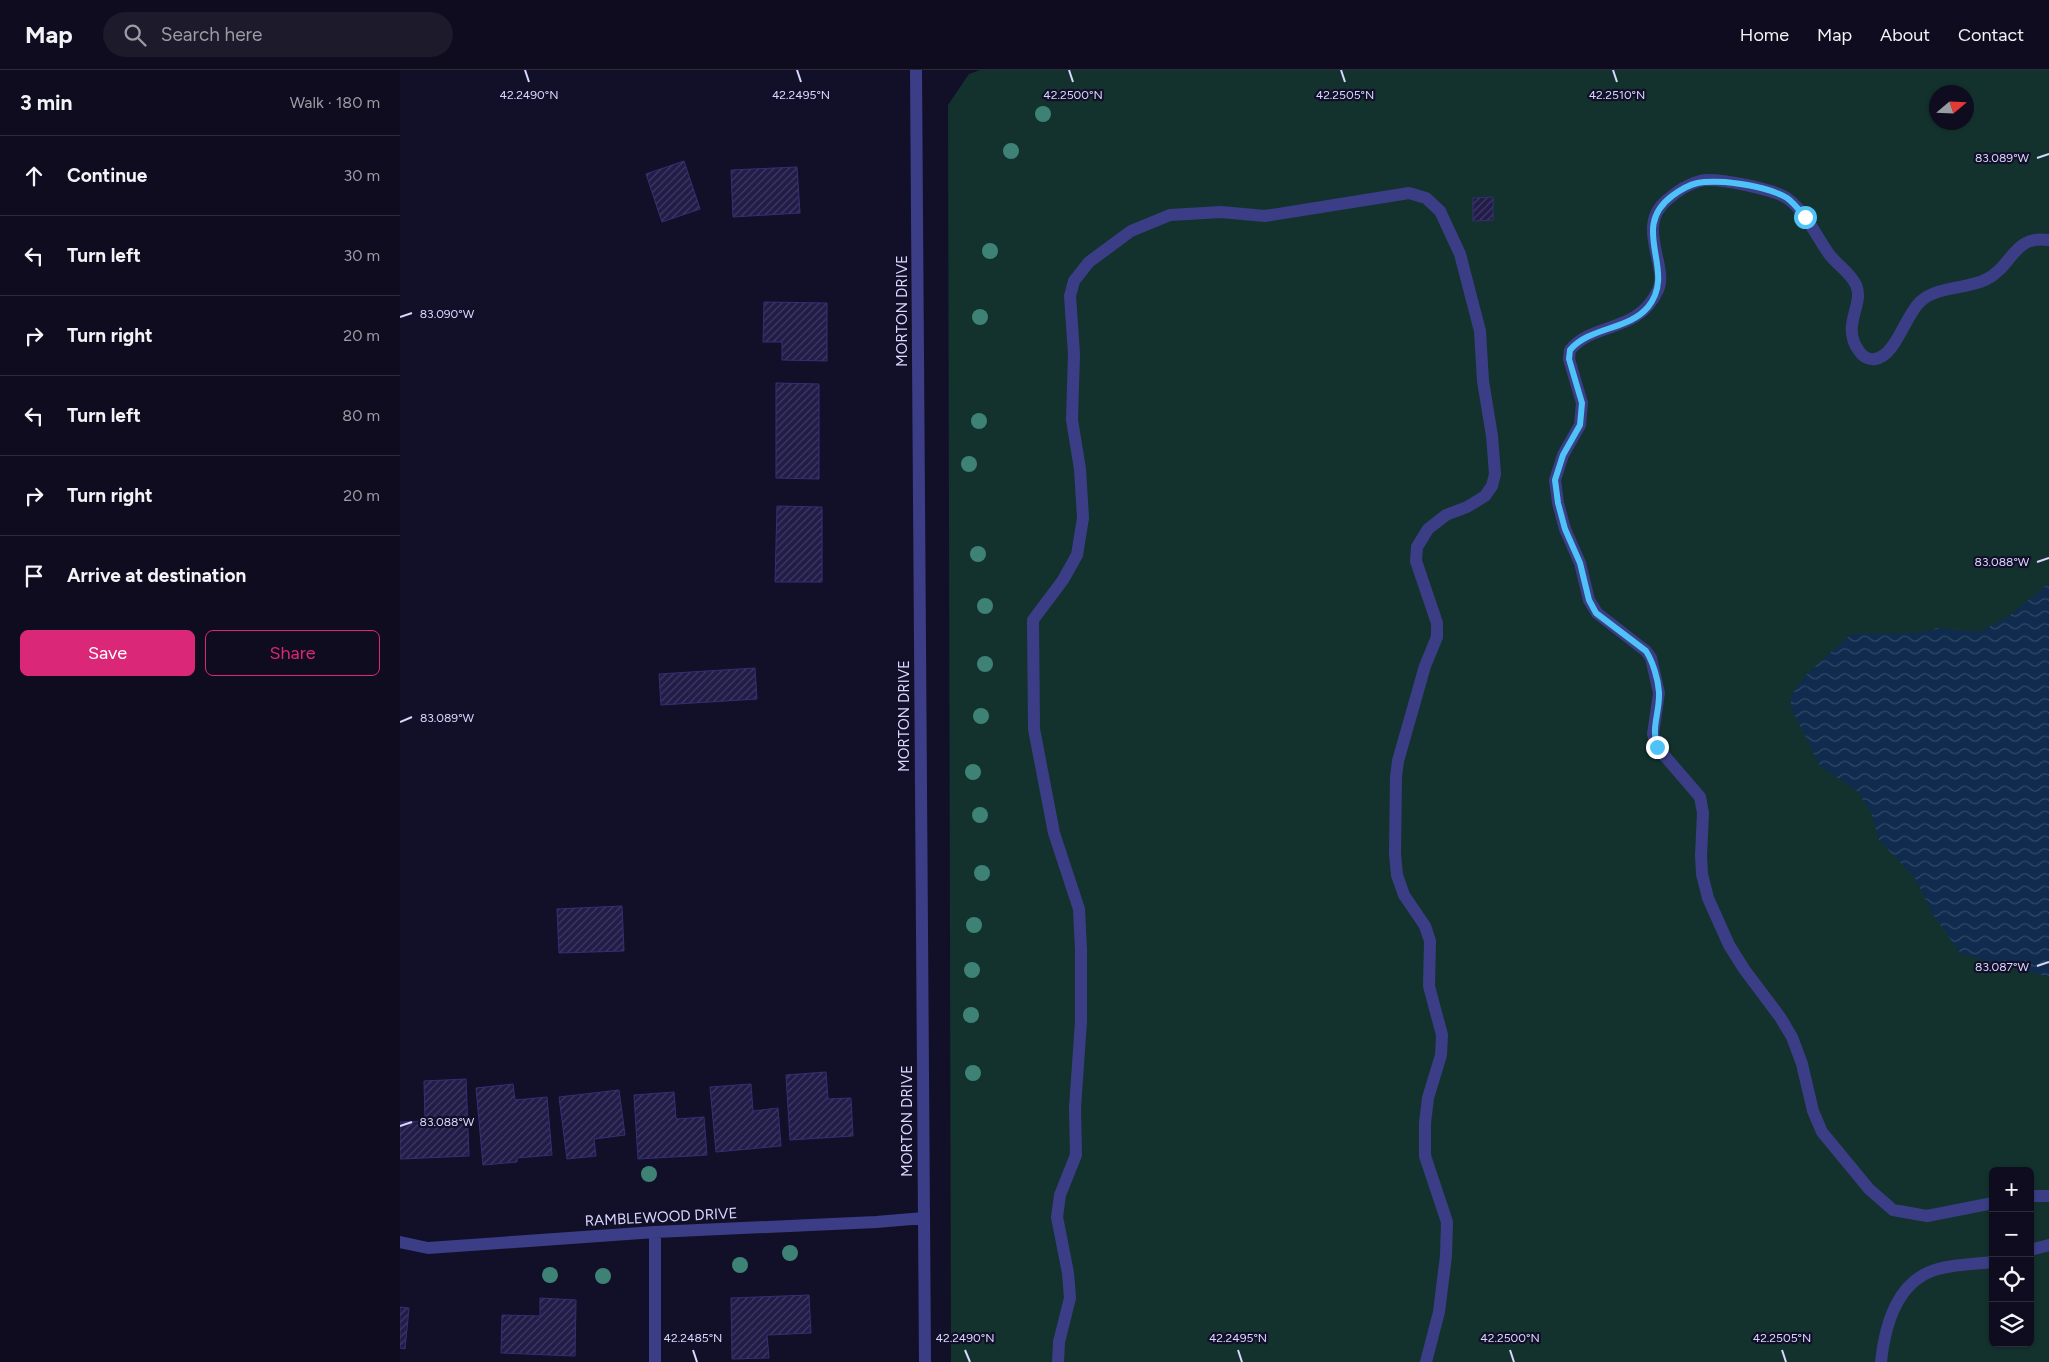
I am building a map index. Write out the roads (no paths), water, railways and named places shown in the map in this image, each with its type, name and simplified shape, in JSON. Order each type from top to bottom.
[{"type":"street","name":"MORTON DRIVE","points":[[916,70],[925,1362]]},
{"type":"street","points":[[1989,1204],[1927,1216],[1893,1210],[1869,1189],[1822,1132],[1813,1111],[1798,1049],[1780,1016],[1729,945],[1708,898],[1702,874],[1703,812],[1700,797],[1657,747],[1654,734],[1659,693],[1651,658],[1646,651],[1596,613],[1589,600],[1580,563],[1565,529],[1558,503],[1555,480],[1563,455],[1580,425],[1582,403],[1569,359],[1570,350],[1584,337],[1630,320],[1648,308],[1659,288],[1659,270],[1652,240],[1656,214],[1664,202],[1680,190],[1701,181],[1734,183],[1770,191],[1788,199],[1805,217],[1820,242],[1834,260],[1848,273],[1857,287],[1851,333],[1856,346],[1864,357],[1872,360],[1881,358],[1892,348],[1912,310],[1922,300],[1940,292],[1985,280],[1998,271],[2010,259],[2018,247],[2026,241],[2049,240]]},
{"type":"street","points":[[1058,1362],[1059,1342],[1070,1298],[1068,1274],[1057,1217],[1060,1195],[1076,1155],[1075,1108],[1080,1020],[1081,950],[1079,909],[1054,833],[1034,729],[1033,620],[1063,580],[1076,555],[1083,518],[1080,469],[1072,420],[1074,354],[1070,296],[1074,281],[1089,262],[1131,231],[1170,215],[1221,212],[1265,216],[1409,193],[1426,198],[1440,212],[1460,254],[1480,331],[1483,381],[1492,436],[1495,474],[1492,486],[1485,496],[1467,507],[1446,515],[1428,529],[1417,547],[1416,561],[1437,623],[1437,638],[1425,666],[1398,761],[1396,777],[1395,854],[1397,875],[1404,895],[1425,926],[1430,941],[1429,986],[1442,1035],[1441,1055],[1428,1098],[1425,1123],[1425,1156],[1447,1222],[1446,1256],[1439,1312],[1426,1362]]},
{"type":"street","points":[[2034,1196],[2049,1196]]},
{"type":"street","name":"RAMBLEWOOD DRIVE","points":[[400,1242],[428,1248],[656,1232],[924,1218]]},
{"type":"street","points":[[655,1362],[656,1232]]},
{"type":"street","points":[[2034,1249],[2049,1245]]},
{"type":"street","points":[[1880,1362],[1884,1334],[1894,1307],[1914,1280],[1925,1273],[1941,1268],[1989,1262]]},
{"type":"water","points":[[2049,583],[2049,977],[1961,954],[1932,913],[1915,878],[1879,840],[1871,812],[1857,791],[1820,766],[1791,708],[1791,695],[1806,675],[1851,634],[1916,633],[1938,628],[1979,632],[2009,616]]}]
